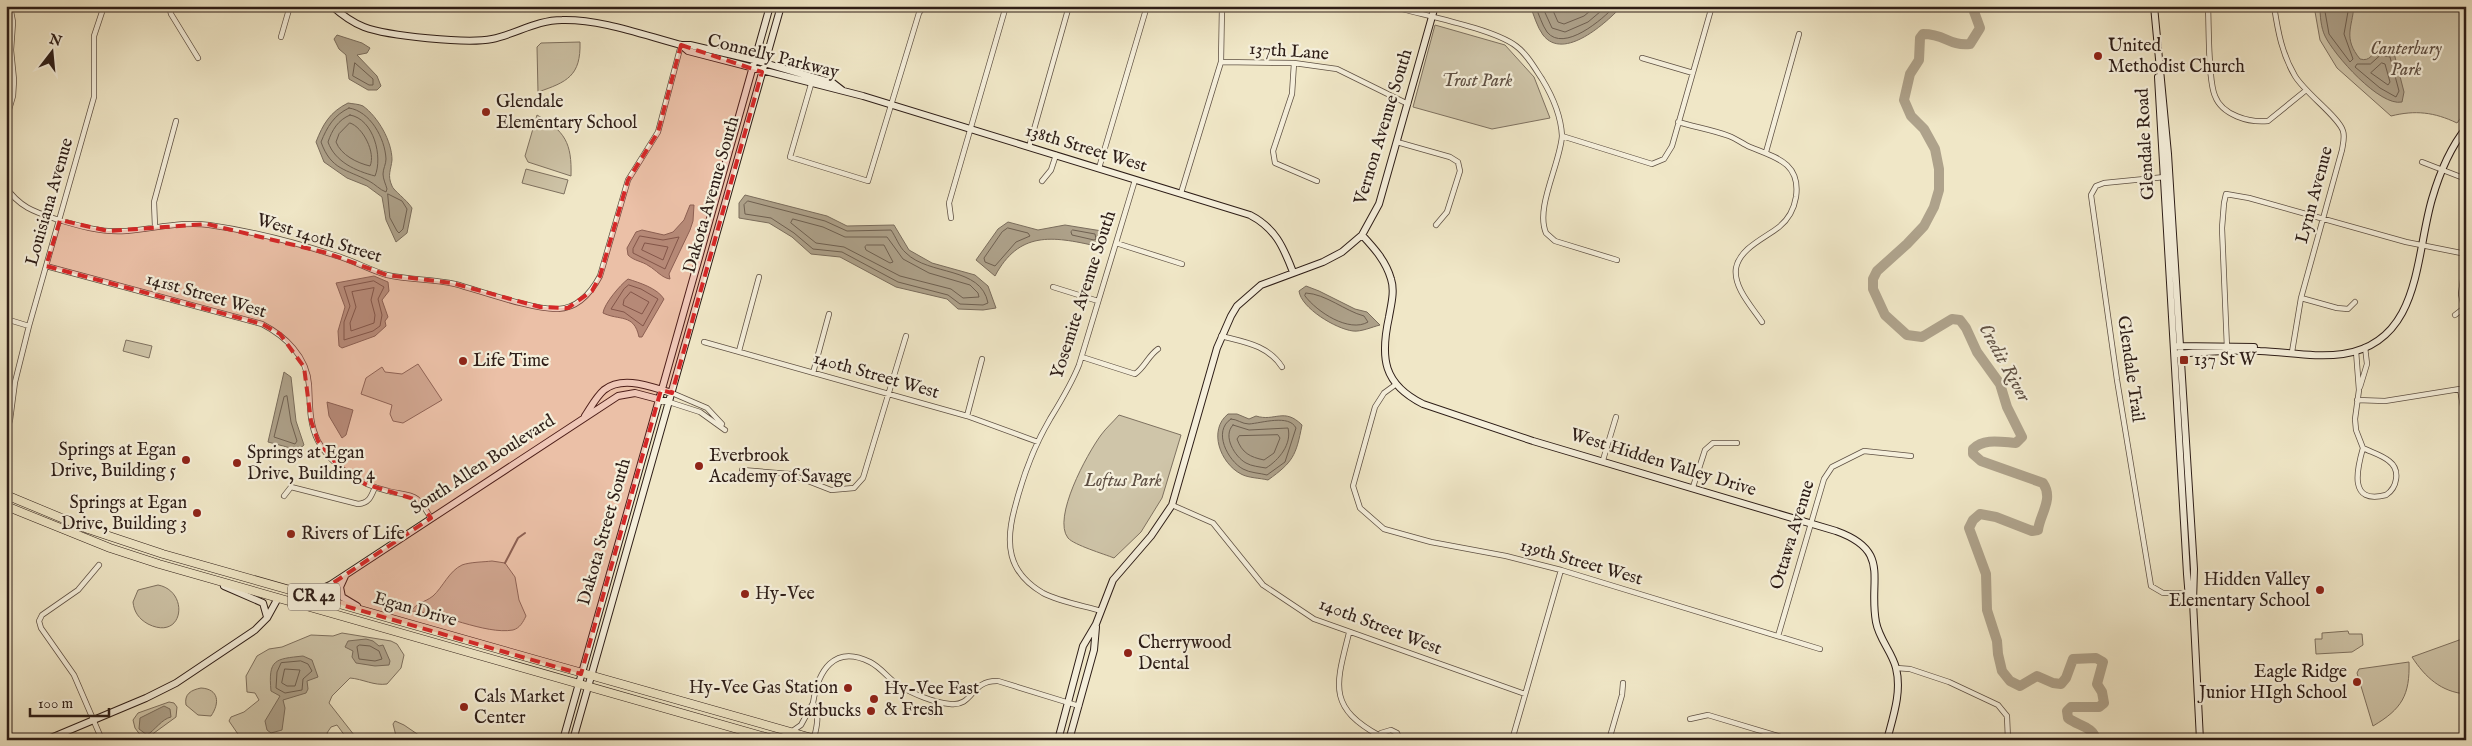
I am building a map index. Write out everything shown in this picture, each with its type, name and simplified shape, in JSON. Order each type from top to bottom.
[{"type":"highway","name":"Egan Drive","points":[[6,495],[115,539],[591,677],[790,732],[804,738],[815,739]]},
{"type":"highway","name":"Egan Drive","points":[[6,506],[110,548],[578,685],[776,740]]},
{"type":"street","points":[[6,120],[13,96],[14,80],[11,50],[13,22],[10,6]]},
{"type":"street","name":"Louisiana Avenue","points":[[6,433],[10,420],[15,382],[29,326],[94,97],[94,36],[104,6]]},
{"type":"street","points":[[169,6],[171,14],[198,58]]},
{"type":"street","points":[[281,37],[290,6]]},
{"type":"street","name":"Connelly Parkway","points":[[332,6],[348,19],[366,28],[404,34],[482,41],[507,35],[531,26],[563,20],[586,22],[754,60],[812,81]]},
{"type":"street","name":"Dakota Avenue South","points":[[677,333],[770,6]]},
{"type":"street","name":"Dakota Avenue South","points":[[672,393],[781,6]]},
{"type":"street","points":[[812,81],[790,157],[868,181],[914,26],[924,6]]},
{"type":"street","points":[[951,218],[949,203],[1006,6]]},
{"type":"street","points":[[1029,147],[1069,6]]},
{"type":"street","points":[[1099,168],[1147,6]]},
{"type":"street","points":[[1181,193],[1221,62],[1222,6]]},
{"type":"street","points":[[1391,6],[1500,38],[1522,52],[1554,101],[1562,136],[1560,153],[1543,214],[1543,227],[1549,238],[1555,241],[1617,260]]},
{"type":"street","name":"Vernon Avenue South","points":[[1058,740],[1083,646],[1096,624],[1113,580],[1152,536],[1172,505],[1221,336],[1238,306],[1261,284],[1323,262],[1342,252],[1362,235],[1379,204],[1435,6]]},
{"type":"street","points":[[1562,136],[1652,164],[1664,159],[1672,146],[1712,6]]},
{"type":"street","name":"Glendale Road","points":[[2154,6],[2159,68],[2157,86],[2166,177],[2177,350],[2189,600],[2193,602]]},
{"type":"street","points":[[2208,6],[2213,90],[2224,109],[2241,117],[2268,121],[2305,92]]},
{"type":"street","name":"Lynn Avenue","points":[[2274,6],[2284,54],[2305,92],[2336,118],[2344,132],[2342,150],[2322,217],[2302,298],[2293,352]]},
{"type":"street","points":[[1766,152],[1799,34]]},
{"type":"street","name":"West 140th Street","points":[[6,188],[23,206],[32,211],[60,220],[108,231],[200,224],[243,231],[335,255],[386,275],[452,283],[556,310],[568,308],[583,300],[592,291],[600,276],[628,180],[658,132],[681,45]]},
{"type":"street","name":"Connelly Parkway","points":[[681,45],[688,51],[762,72],[833,83],[843,91]]},
{"type":"street","points":[[1642,58],[1693,73]]},
{"type":"street","name":"137th Lane","points":[[1221,62],[1294,63],[1337,69],[1408,104]]},
{"type":"street","points":[[1294,63],[1292,94],[1273,151],[1275,163],[1316,180]]},
{"type":"street","name":"138th Street West","points":[[843,91],[1250,215],[1263,223],[1280,240],[1293,272]]},
{"type":"street","points":[[155,227],[154,202],[176,121]]},
{"type":"street","points":[[1678,122],[1727,135],[1751,148],[1779,158],[1790,169],[1796,193],[1790,216],[1742,255],[1736,268],[1740,288],[1762,322]]},
{"type":"street","points":[[2177,350],[2293,352],[2332,355],[2356,351],[2383,336],[2400,318],[2406,308],[2414,285],[2431,200],[2442,170],[2466,128]]},
{"type":"street","points":[[1397,142],[1450,157],[1458,162],[1460,171],[1447,212],[1436,225]]},
{"type":"street","points":[[1042,181],[1051,170],[1056,156]]},
{"type":"street","points":[[2422,162],[2466,179]]},
{"type":"street","name":"Glendale Trail","points":[[2166,177],[2104,183],[2096,186],[2091,195],[2117,380],[2151,586],[2163,593],[2190,593]]},
{"type":"street","name":"Yosemite Avenue South","points":[[1101,611],[1043,593],[1028,581],[1015,566],[1008,542],[1009,529],[1025,472],[1038,442],[1072,385],[1135,180]]},
{"type":"street","points":[[2227,350],[2222,228],[2226,194],[2249,198],[2466,256],[2461,294],[2465,309],[2455,315]]},
{"type":"street","points":[[1362,235],[1381,256],[1392,280],[1393,298],[1383,343],[1387,366],[1396,385]]},
{"type":"street","points":[[1116,243],[1182,264]]},
{"type":"street","name":"141st Street West","points":[[46,266],[262,324],[280,334],[292,346],[304,368],[309,384],[308,401],[318,441],[335,462],[350,475],[375,488],[417,500],[431,518]]},
{"type":"street","points":[[739,351],[759,277]]},
{"type":"street","points":[[1053,287],[1098,301]]},
{"type":"street","points":[[2302,298],[2337,308],[2348,309],[2355,302]]},
{"type":"street","points":[[813,372],[829,314]]},
{"type":"street","points":[[6,318],[29,326]]},
{"type":"street","name":"Dakota Street South","points":[[563,740],[677,333]]},
{"type":"street","points":[[742,470],[790,474],[831,490],[854,488],[863,478],[906,336]]},
{"type":"street","points":[[1221,336],[1261,347],[1275,356],[1282,367]]},
{"type":"street","name":"140th Street West","points":[[704,342],[967,416],[1038,442]]},
{"type":"street","points":[[2363,448],[2389,460],[2393,466],[2397,478],[2395,485],[2386,495],[2373,496],[2363,492],[2359,487],[2356,472],[2363,448],[2356,430],[2357,400],[2367,364],[2364,348]]},
{"type":"street","points":[[1082,357],[1135,374],[1143,368],[1149,355],[1158,349]]},
{"type":"street","name":"Glendale Road","points":[[2177,350],[2194,569],[2193,602],[2200,740]]},
{"type":"street","points":[[2356,351],[2359,390]]},
{"type":"street","points":[[967,416],[982,359]]},
{"type":"street","name":"South Allen Boulevard","points":[[584,417],[596,398],[610,387],[632,383],[672,393]]},
{"type":"street","name":"West Hidden Valley Drive","points":[[1396,385],[1409,397],[1423,404],[1533,441],[1603,460],[1856,538],[1867,549],[1875,566],[1875,606],[1880,635],[1896,668]]},
{"type":"street","name":"139th Street West","points":[[1396,385],[1384,393],[1375,406],[1353,486],[1360,508],[1384,529],[1431,542],[1506,556],[1561,570],[1820,649]]},
{"type":"street","points":[[2357,400],[2385,401],[2463,388],[2466,424]]},
{"type":"street","name":"South Allen Boulevard","points":[[307,595],[322,590],[584,417],[623,394],[635,393],[669,402]]},
{"type":"street","points":[[669,402],[700,412],[724,427],[708,408],[672,393]]},
{"type":"street","name":"Dakota Street South","points":[[573,740],[672,393]]},
{"type":"street","points":[[1603,460],[1616,417]]},
{"type":"street","points":[[1692,488],[1705,450],[1712,443],[1737,443]]},
{"type":"street","name":"Ottawa Avenue","points":[[1778,636],[1824,479],[1832,467],[1869,450],[1911,456]]},
{"type":"street","points":[[284,496],[291,487],[358,504],[365,503],[371,497],[375,488]]},
{"type":"street","name":"140th Street West","points":[[1172,505],[1213,524],[1263,585],[1314,619],[1525,694]]},
{"type":"street","points":[[99,565],[78,590],[42,615],[38,621],[74,675],[102,740]]},
{"type":"street","points":[[1512,740],[1561,570]]},
{"type":"street","points":[[186,571],[258,600],[264,605],[267,618]]},
{"type":"street","points":[[349,572],[340,587],[342,596],[354,605],[382,616]]},
{"type":"street","points":[[46,740],[93,718],[146,698],[176,683],[255,630],[267,618],[278,598]]},
{"type":"street","name":"Vernon Avenue South","points":[[1069,740],[1094,650],[1096,624]]},
{"type":"street","points":[[1349,633],[1338,679],[1340,697],[1344,706],[1356,722],[1379,738],[1384,731],[1390,730],[1397,733],[1400,740]]},
{"type":"street","points":[[790,732],[801,725],[813,703],[815,685],[829,662],[840,658],[857,658],[871,662],[893,682],[910,691],[949,704],[965,702],[982,683],[998,681],[1064,699],[1068,703],[1079,706]]},
{"type":"street","points":[[1887,740],[1896,707],[1898,685],[1896,668],[1910,669],[1949,682],[1998,705],[2007,716],[2008,740]]},
{"type":"street","points":[[1608,740],[1622,695],[1623,683]]},
{"type":"street","points":[[813,703],[817,719],[815,739]]},
{"type":"street","points":[[1690,719],[1708,715],[1792,740]]},
{"type":"highlighted area","points":[[681,45],[762,72],[672,393],[661,390],[581,674],[307,595],[330,585],[431,518],[417,500],[365,484],[335,462],[318,441],[311,421],[304,367],[280,334],[262,324],[46,266],[60,220],[108,231],[207,224],[327,253],[387,275],[452,283],[540,307],[568,308],[592,291],[600,276],[628,180],[658,132]]},
{"type":"green space","name":"Canterbury Park","points":[[2314,6],[2466,6],[2466,111],[2457,123],[2440,116],[2424,113],[2391,116],[2337,68],[2320,40]]},
{"type":"green space","name":"Trost Park","points":[[1435,25],[1505,45],[1534,77],[1550,118],[1492,129],[1413,107]]},
{"type":"green space","points":[[580,42],[578,63],[570,76],[557,85],[538,92],[537,47],[541,43]]},
{"type":"green space","points":[[537,115],[554,127],[565,139],[570,155],[571,176],[528,162],[525,156]]},
{"type":"green space","points":[[526,169],[568,180],[564,194],[522,183]]},
{"type":"green space","points":[[126,340],[152,346],[149,358],[123,351]]},
{"type":"green space","points":[[418,364],[442,400],[403,423],[393,421],[390,414],[392,405],[361,394],[366,378],[382,367],[385,372],[402,374]]},
{"type":"green space","name":"Loftus Park","points":[[1119,415],[1181,435],[1162,498],[1141,532],[1114,558],[1071,541],[1064,529],[1064,516],[1073,486],[1088,456],[1101,435]]},
{"type":"green space","points":[[492,561],[505,563],[515,577],[519,600],[526,616],[518,628],[502,631],[489,629],[423,612],[411,611],[417,605],[433,596],[457,568],[469,563]]},
{"type":"green space","points":[[158,585],[168,589],[175,596],[178,605],[178,614],[175,621],[169,626],[160,628],[142,620],[134,609],[133,602],[138,590]]},
{"type":"green space","points":[[2348,631],[2349,634],[2362,634],[2363,645],[2352,652],[2316,654],[2315,639],[2322,639],[2322,633]]},
{"type":"green space","points":[[342,633],[391,641],[397,644],[404,655],[401,668],[387,684],[350,678],[332,696],[329,703],[358,740],[348,740],[337,725],[331,727],[327,733],[330,740],[242,740],[229,721],[231,717],[244,712],[259,700],[255,693],[247,692],[246,676],[257,656],[269,649],[282,647],[311,635],[333,636]]},
{"type":"green space","points":[[2462,639],[2466,642],[2466,694],[2441,687],[2422,671],[2412,657]]},
{"type":"green space","points":[[2409,662],[2408,684],[2402,700],[2391,713],[2373,726],[2357,673],[2359,669]]},
{"type":"green space","points":[[201,688],[211,691],[216,698],[216,706],[211,716],[198,715],[186,705],[187,695]]},
{"type":"green space","points":[[169,702],[174,703],[177,707],[176,717],[154,733],[149,740],[144,740],[135,728],[133,720],[138,713]]},
{"type":"green space","points":[[395,721],[426,740],[397,740],[393,724]]},
{"type":"water","points":[[1530,6],[1622,6],[1585,37],[1562,44],[1552,42],[1543,35]]},
{"type":"water","points":[[2320,6],[2354,6],[2350,39],[2355,52],[2360,59],[2364,60],[2380,49],[2390,50],[2394,53],[2404,92],[2402,102],[2393,101],[2382,96],[2370,88],[2348,67],[2325,36],[2321,22]]},
{"type":"water","points":[[337,35],[362,43],[370,48],[367,53],[357,55],[377,76],[381,86],[377,90],[368,90],[349,79],[346,55],[339,49],[334,39]]},
{"type":"water","points":[[348,103],[363,106],[379,123],[390,145],[392,160],[390,176],[393,188],[412,208],[407,233],[396,242],[386,220],[382,197],[367,186],[347,178],[324,162],[316,142],[328,119],[336,110]]},
{"type":"water","points":[[745,195],[827,216],[847,226],[894,225],[909,250],[932,263],[975,275],[988,286],[996,308],[983,310],[958,309],[947,299],[896,287],[840,257],[811,254],[792,237],[769,223],[739,218],[739,203]]},
{"type":"water","points":[[690,205],[694,205],[693,221],[669,274],[670,279],[628,255],[627,248],[636,232],[642,230],[664,235],[673,232],[684,220]]},
{"type":"water","points":[[1008,222],[1038,230],[1065,225],[1102,231],[1102,243],[1096,246],[1065,240],[1038,240],[1026,244],[1015,251],[1004,261],[995,276],[976,260],[998,229]]},
{"type":"water","points":[[374,276],[388,282],[389,291],[382,300],[388,317],[385,321],[386,326],[375,336],[342,348],[339,346],[338,331],[345,307],[336,283]]},
{"type":"water","points":[[628,279],[653,289],[664,299],[642,337],[639,337],[637,329],[630,321],[603,313],[613,295]]},
{"type":"water","points":[[1306,286],[1355,309],[1367,312],[1380,325],[1353,331],[1329,322],[1312,311],[1301,298],[1299,291]]},
{"type":"water","points":[[284,372],[291,377],[296,421],[304,445],[298,450],[268,442]]},
{"type":"water","points":[[327,402],[353,410],[346,435],[342,438],[329,416]]},
{"type":"water","points":[[1228,414],[1237,414],[1249,419],[1256,416],[1285,416],[1296,420],[1302,425],[1298,444],[1288,463],[1268,480],[1244,475],[1234,469],[1222,454],[1218,437],[1222,421]]},
{"type":"water","points":[[366,639],[373,641],[379,646],[383,645],[390,661],[389,665],[375,666],[356,663],[352,657],[353,651],[345,647],[348,641]]},
{"type":"water","points":[[303,656],[312,660],[318,677],[307,681],[308,689],[306,693],[283,700],[285,708],[282,730],[271,733],[267,730],[265,721],[280,696],[271,691],[272,667],[280,660]]},
{"type":"water","points":[[164,706],[170,709],[171,717],[147,735],[139,729],[140,718]]},
{"type":"waterway","name":"Credit River","points":[[1972,6],[1980,28],[1970,44],[1957,43],[1937,36],[1923,34],[1920,38],[1919,60],[1910,74],[1904,100],[1911,116],[1924,129],[1935,149],[1939,169],[1939,190],[1934,207],[1924,226],[1877,271],[1873,279],[1873,289],[1885,315],[1907,335],[1922,337],[1952,319],[1960,320],[1966,328],[1977,352],[2000,384],[2007,407],[2022,437],[2016,443],[1982,443],[1973,449],[1973,454],[1981,461],[2043,483],[2047,495],[2038,530],[2032,531],[1996,517],[1980,514],[1973,520],[1969,528],[1986,574],[1987,610],[1997,641],[2002,671],[2010,681],[2020,686],[2037,676],[2053,683],[2061,684],[2066,678],[2073,659],[2096,658],[2103,662],[2097,684],[2102,692],[2104,703],[2099,707],[2071,707],[2067,711],[2068,718],[2092,732],[2096,740]]},
{"type":"waterway","points":[[505,563],[518,538],[525,533]]},
{"type":"place","name":"United Methodist Church","points":[[2098,56]]},
{"type":"place","name":"Glendale Elementary School","points":[[486,112]]},
{"type":"place","name":"137 St W","points":[[2184,360]]},
{"type":"place","name":"Life Time","points":[[463,361]]},
{"type":"place","name":"Springs at Egan Drive, Building 5","points":[[186,460]]},
{"type":"place","name":"Springs at Egan Drive, Building 4","points":[[237,463]]},
{"type":"place","name":"Everbrook Academy of Savage","points":[[699,466]]},
{"type":"place","name":"Springs at Egan Drive, Building 3","points":[[197,513]]},
{"type":"place","name":"Rivers of Life","points":[[291,534]]},
{"type":"place","name":"Hidden Valley Elementary School","points":[[2320,590]]},
{"type":"place","name":"Hy-Vee","points":[[745,594]]},
{"type":"place","name":"Cherrywood Dental","points":[[1128,653]]},
{"type":"place","name":"Eagle Ridge Junior HIgh School","points":[[2357,682]]},
{"type":"place","name":"Hy-Vee Gas Station","points":[[848,688]]},
{"type":"place","name":"Hy-Vee Fast & Fresh","points":[[874,699]]},
{"type":"place","name":"Cals Market Center","points":[[464,707]]},
{"type":"place","name":"Starbucks","points":[[871,711]]}]
